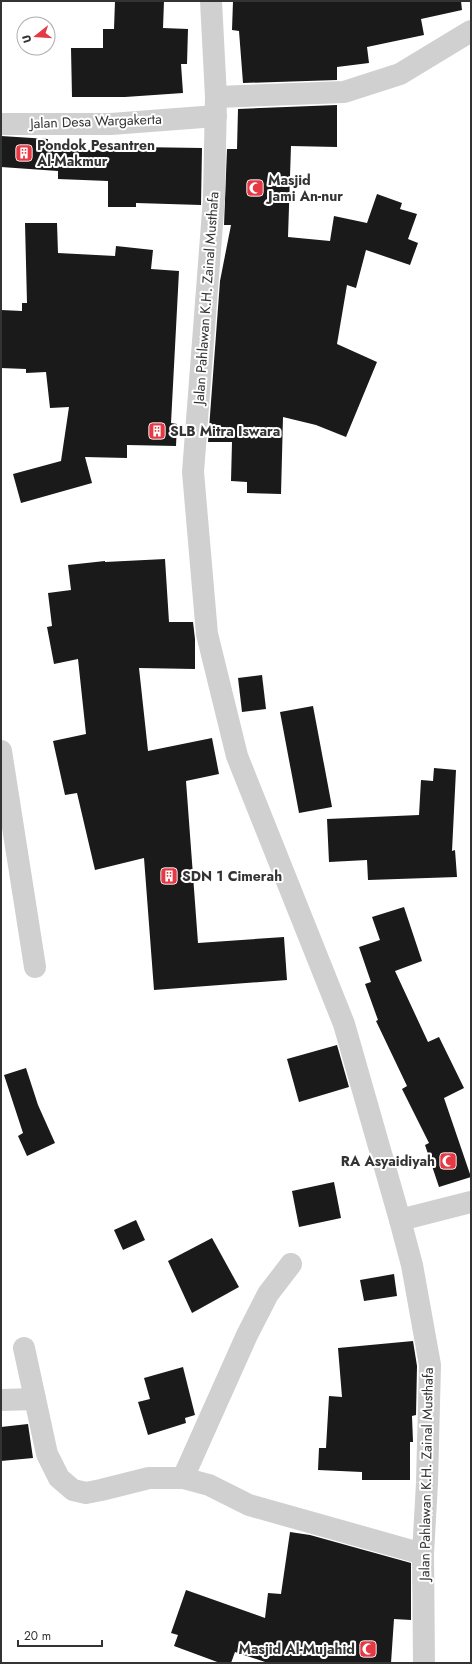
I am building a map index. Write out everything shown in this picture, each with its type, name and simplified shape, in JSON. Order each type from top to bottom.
[{"type":"street","name":"Jalan Pahlawan K.H. Zainal Musthafa","points":[[211,1],[216,106],[214,198],[193,472],[207,634],[237,756],[344,1024],[412,1265],[430,1365],[427,1483],[423,1554],[424,1663]]},
{"type":"street","name":"Jalan Desa Wargakerta","points":[[1,124],[111,124],[216,106],[344,92],[400,74],[471,32]]},
{"type":"street","points":[[1,751],[35,967]]},
{"type":"street","points":[[400,1220],[471,1202]]},
{"type":"street","points":[[183,1478],[247,1335],[268,1294],[292,1264]]},
{"type":"street","points":[[24,1348],[47,1454],[60,1478],[73,1490],[86,1493],[149,1478],[183,1478],[209,1485],[249,1505],[423,1554]]},
{"type":"street","points":[[1,1400],[35,1399]]},
{"type":"building","points":[[115,1],[164,1],[163,28],[188,29],[187,64],[181,64],[183,93],[125,97],[72,97],[71,48],[103,48],[103,29],[114,29]]},
{"type":"building","points":[[233,1],[461,1],[462,10],[421,19],[424,35],[367,47],[369,63],[337,67],[337,80],[243,83],[239,31],[232,30]]},
{"type":"building","points":[[337,105],[337,147],[291,146],[288,237],[330,241],[334,216],[367,223],[377,194],[402,203],[400,209],[417,214],[408,239],[418,243],[410,265],[366,250],[356,288],[347,285],[337,344],[377,362],[346,437],[316,425],[283,417],[281,494],[247,493],[247,482],[231,481],[232,442],[208,442],[220,281],[231,225],[224,225],[227,149],[237,149],[238,109]]},
{"type":"building","points":[[1,136],[48,139],[47,148],[136,152],[137,147],[202,148],[201,205],[136,203],[136,207],[108,207],[108,181],[58,179],[58,171],[1,167]]},
{"type":"building","points":[[25,223],[57,223],[58,253],[115,256],[116,246],[153,250],[151,269],[179,271],[171,423],[177,424],[176,446],[127,445],[127,458],[85,457],[92,483],[21,503],[13,474],[61,461],[69,407],[50,408],[46,372],[26,373],[26,369],[1,368],[1,310],[22,311],[22,303],[27,303]]},
{"type":"building","points":[[165,559],[169,622],[193,622],[195,639],[195,669],[139,668],[148,751],[212,738],[219,774],[186,781],[198,943],[284,937],[287,980],[154,990],[144,858],[95,870],[77,793],[65,795],[53,741],[86,734],[78,659],[54,664],[47,627],[52,626],[48,593],[71,590],[68,565],[105,561]]},
{"type":"building","points":[[262,675],[266,709],[242,712],[238,678]]},
{"type":"building","points":[[313,706],[332,807],[299,813],[280,712]]},
{"type":"building","points":[[434,768],[456,770],[452,851],[455,850],[457,877],[368,880],[367,860],[329,862],[327,819],[419,815],[421,780],[433,781]]},
{"type":"building","points":[[404,907],[422,961],[395,971],[428,1042],[439,1037],[464,1088],[444,1098],[471,1177],[439,1187],[425,1145],[429,1143],[402,1089],[407,1086],[376,1021],[378,1020],[365,984],[371,982],[359,947],[380,940],[372,917]]},
{"type":"building","points":[[337,1045],[349,1087],[299,1102],[287,1059]]},
{"type":"building","points":[[26,1068],[38,1105],[55,1143],[27,1156],[18,1136],[23,1133],[4,1075]]},
{"type":"building","points":[[334,1182],[341,1218],[299,1227],[292,1191]]},
{"type":"building","points":[[136,1220],[145,1240],[123,1250],[114,1230]]},
{"type":"building","points":[[212,1238],[239,1287],[192,1313],[168,1261]]},
{"type":"building","points":[[394,1274],[397,1296],[364,1301],[360,1280]]},
{"type":"building","points":[[413,1341],[417,1366],[416,1415],[412,1416],[413,1442],[410,1442],[410,1480],[362,1480],[362,1472],[318,1470],[319,1448],[326,1448],[329,1396],[342,1397],[338,1348]]},
{"type":"building","points":[[183,1367],[195,1415],[185,1418],[186,1423],[148,1435],[138,1402],[150,1399],[144,1378]]},
{"type":"building","points":[[28,1424],[33,1458],[1,1461],[1,1427]]},
{"type":"building","points":[[290,1532],[310,1535],[411,1563],[411,1620],[394,1619],[391,1663],[268,1663],[235,1652],[231,1663],[220,1663],[174,1646],[178,1635],[171,1633],[186,1590],[265,1618],[268,1593],[281,1594]]},
{"type":"place","name":"Pondok Pesantren Al-Makmur","points":[[24,153]]},
{"type":"place","name":"Masjid Jami An-nur","points":[[255,188]]},
{"type":"place","name":"SLB Mitra Iswara","points":[[157,431]]},
{"type":"place","name":"SDN 1 Cimerah","points":[[169,876]]},
{"type":"place","name":"RA Asyaidiyah","points":[[448,1161]]},
{"type":"place","name":"Masjid Al-Mujahid","points":[[368,1649]]}]
